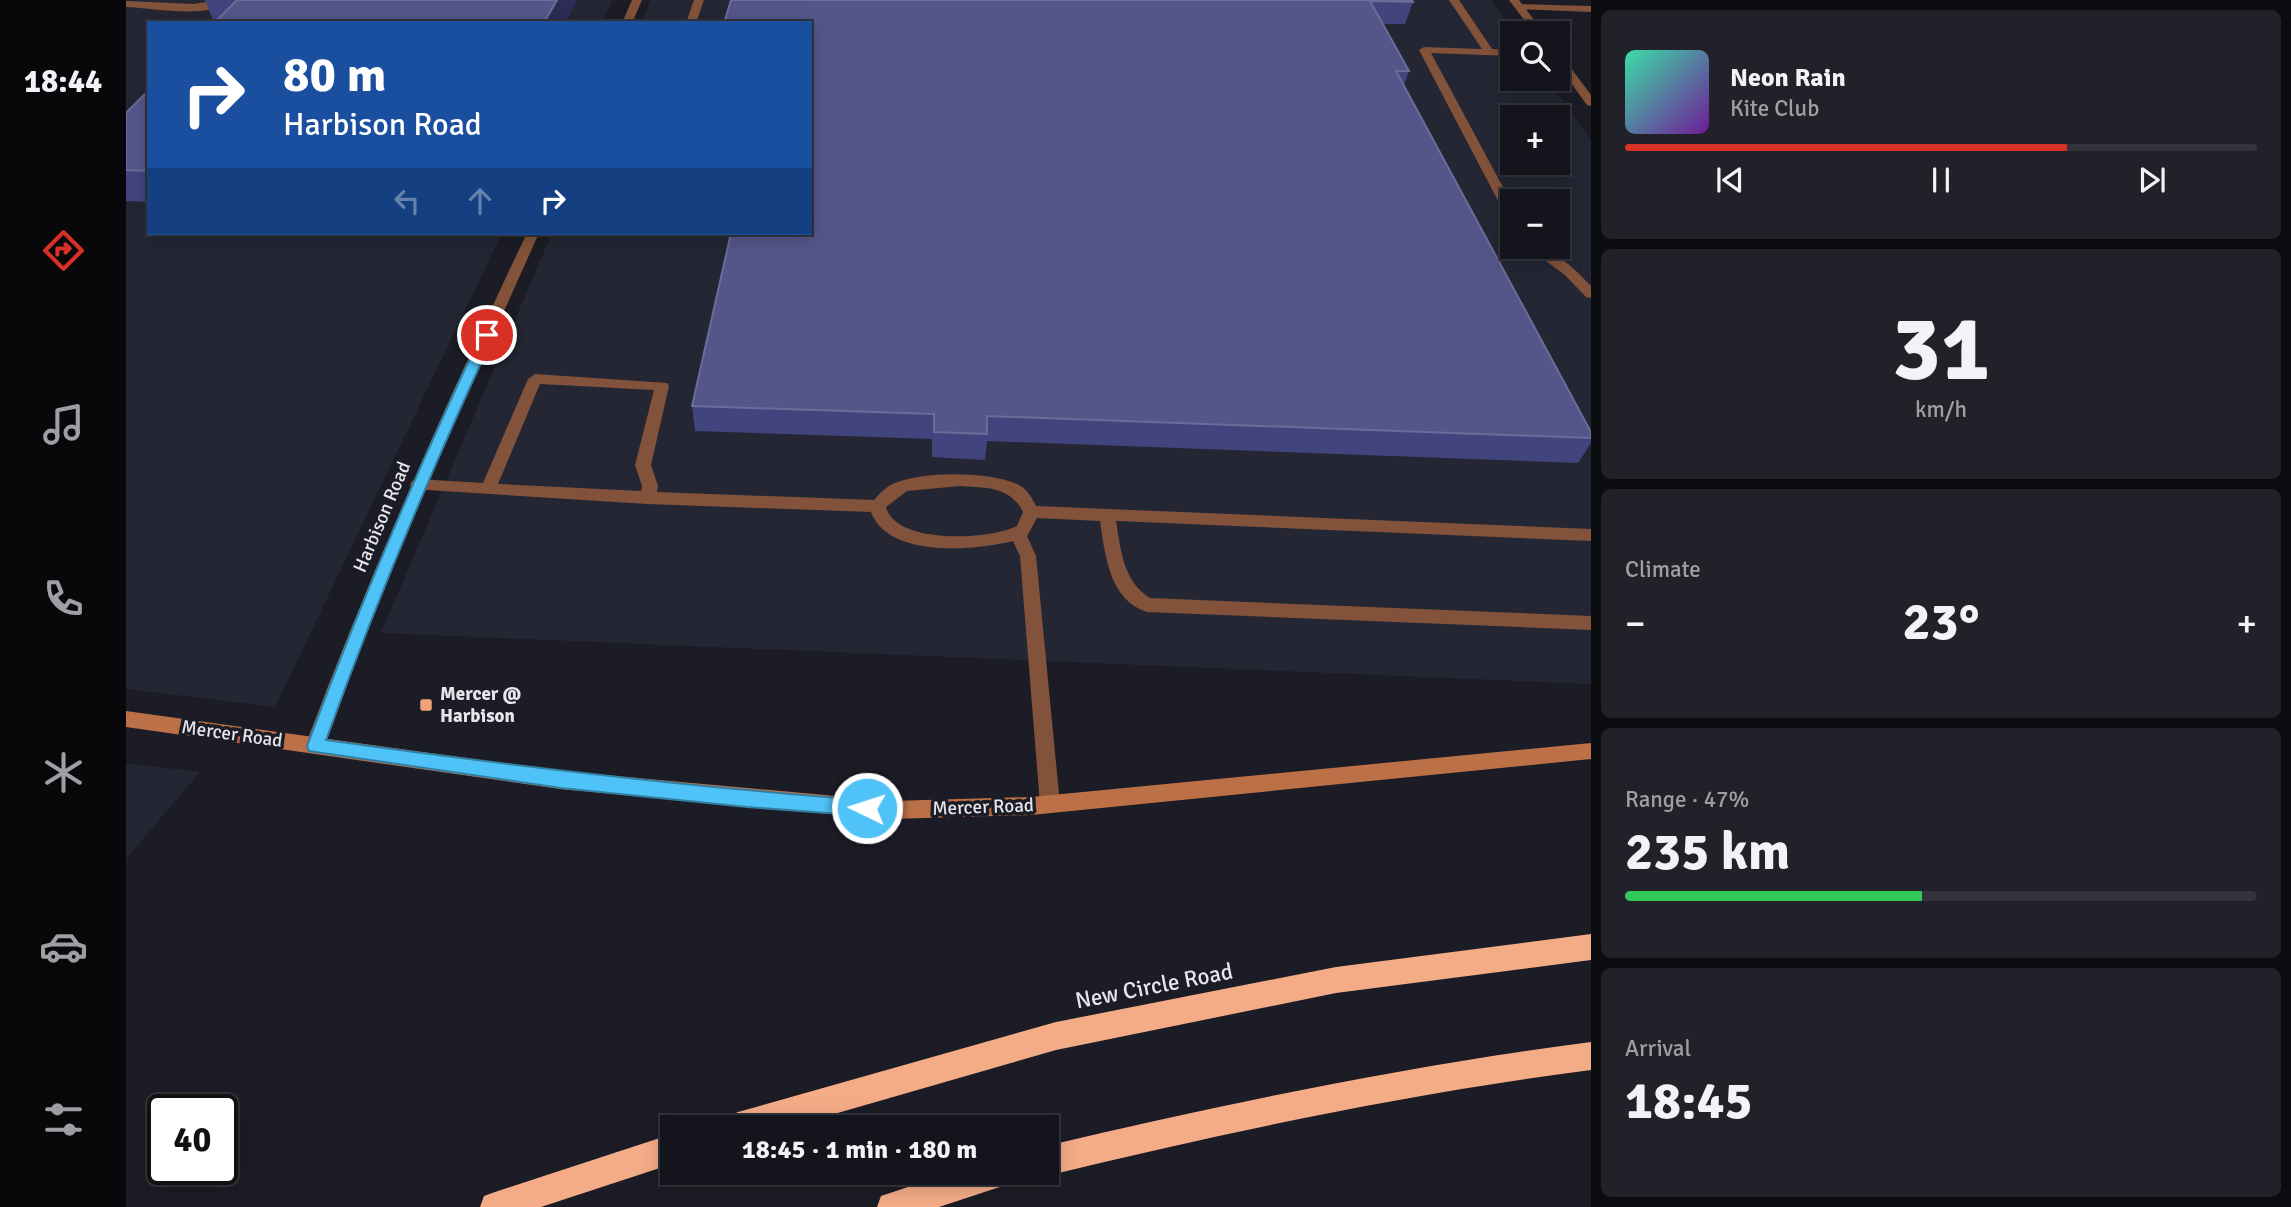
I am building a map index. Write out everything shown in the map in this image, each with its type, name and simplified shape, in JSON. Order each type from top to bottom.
[{"type":"highway","name":"New Circle Road","points":[[780,1115],[1056,1036],[1336,980],[1591,947]]},
{"type":"highway","points":[[1059,1158],[1203,1123],[1518,1064],[1591,1056]]},
{"type":"highway","points":[[495,1207],[660,1153]]},
{"type":"highway","points":[[892,1207],[961,1185]]},
{"type":"street","points":[[126,4],[205,6],[219,5],[228,0]]},
{"type":"street","points":[[628,21],[636,0]]},
{"type":"street","points":[[692,21],[699,0]]},
{"type":"street","points":[[1454,0],[1489,52]]},
{"type":"street","points":[[1516,3],[1591,9]]},
{"type":"street","points":[[1516,3],[1530,21]]},
{"type":"street","points":[[1500,52],[1424,50],[1500,193]]},
{"type":"street","points":[[1570,74],[1591,103]]},
{"type":"street","name":"Harbison Road","points":[[315,746],[363,616],[418,485],[532,235]]},
{"type":"street","points":[[1551,259],[1570,272],[1591,294]]},
{"type":"street","points":[[488,489],[536,379],[662,386],[643,465],[650,485],[648,498]]},
{"type":"street","points":[[418,485],[648,498],[878,506],[892,492],[903,486],[955,482],[1006,486],[1020,494],[1031,512],[1028,525],[1018,535],[994,540],[910,537],[900,534],[883,521],[878,506]]},
{"type":"street","points":[[1031,512],[1591,536]]},
{"type":"street","points":[[1107,515],[1118,574],[1132,598],[1147,605],[1591,624]]},
{"type":"street","points":[[1018,535],[1028,556],[1050,804]]},
{"type":"street","name":"Mercer Road","points":[[126,719],[561,780],[891,810],[1050,804],[1591,751]]},
{"type":"shaded area","points":[[126,0],[613,0],[603,21],[147,21],[147,235],[501,235],[275,707],[126,689]]},
{"type":"shaded area","points":[[651,0],[1491,0],[1506,21],[1500,21],[1500,91],[1556,91],[1566,105],[1500,105],[1500,175],[1570,175],[1570,111],[1591,140],[1591,684],[381,633],[551,235],[812,235],[812,21],[642,21]]},
{"type":"shaded area","points":[[126,763],[200,772],[126,859]]},
{"type":"building","points":[[237,0],[557,0],[545,21],[216,21]]},
{"type":"building","points":[[731,0],[1412,0],[1413,2],[1370,1],[1409,71],[1396,71],[1591,432],[1591,438],[987,416],[987,434],[934,432],[934,414],[692,406],[731,235],[812,235],[812,21],[725,21]]},
{"type":"building","points":[[147,92],[147,171],[126,170],[126,113]]},
{"type":"place","name":"Mercer @ Harbison","points":[[426,705]]},
{"type":"route","points":[[487,335],[428,463],[363,616],[315,746],[561,780],[867,808]]}]
